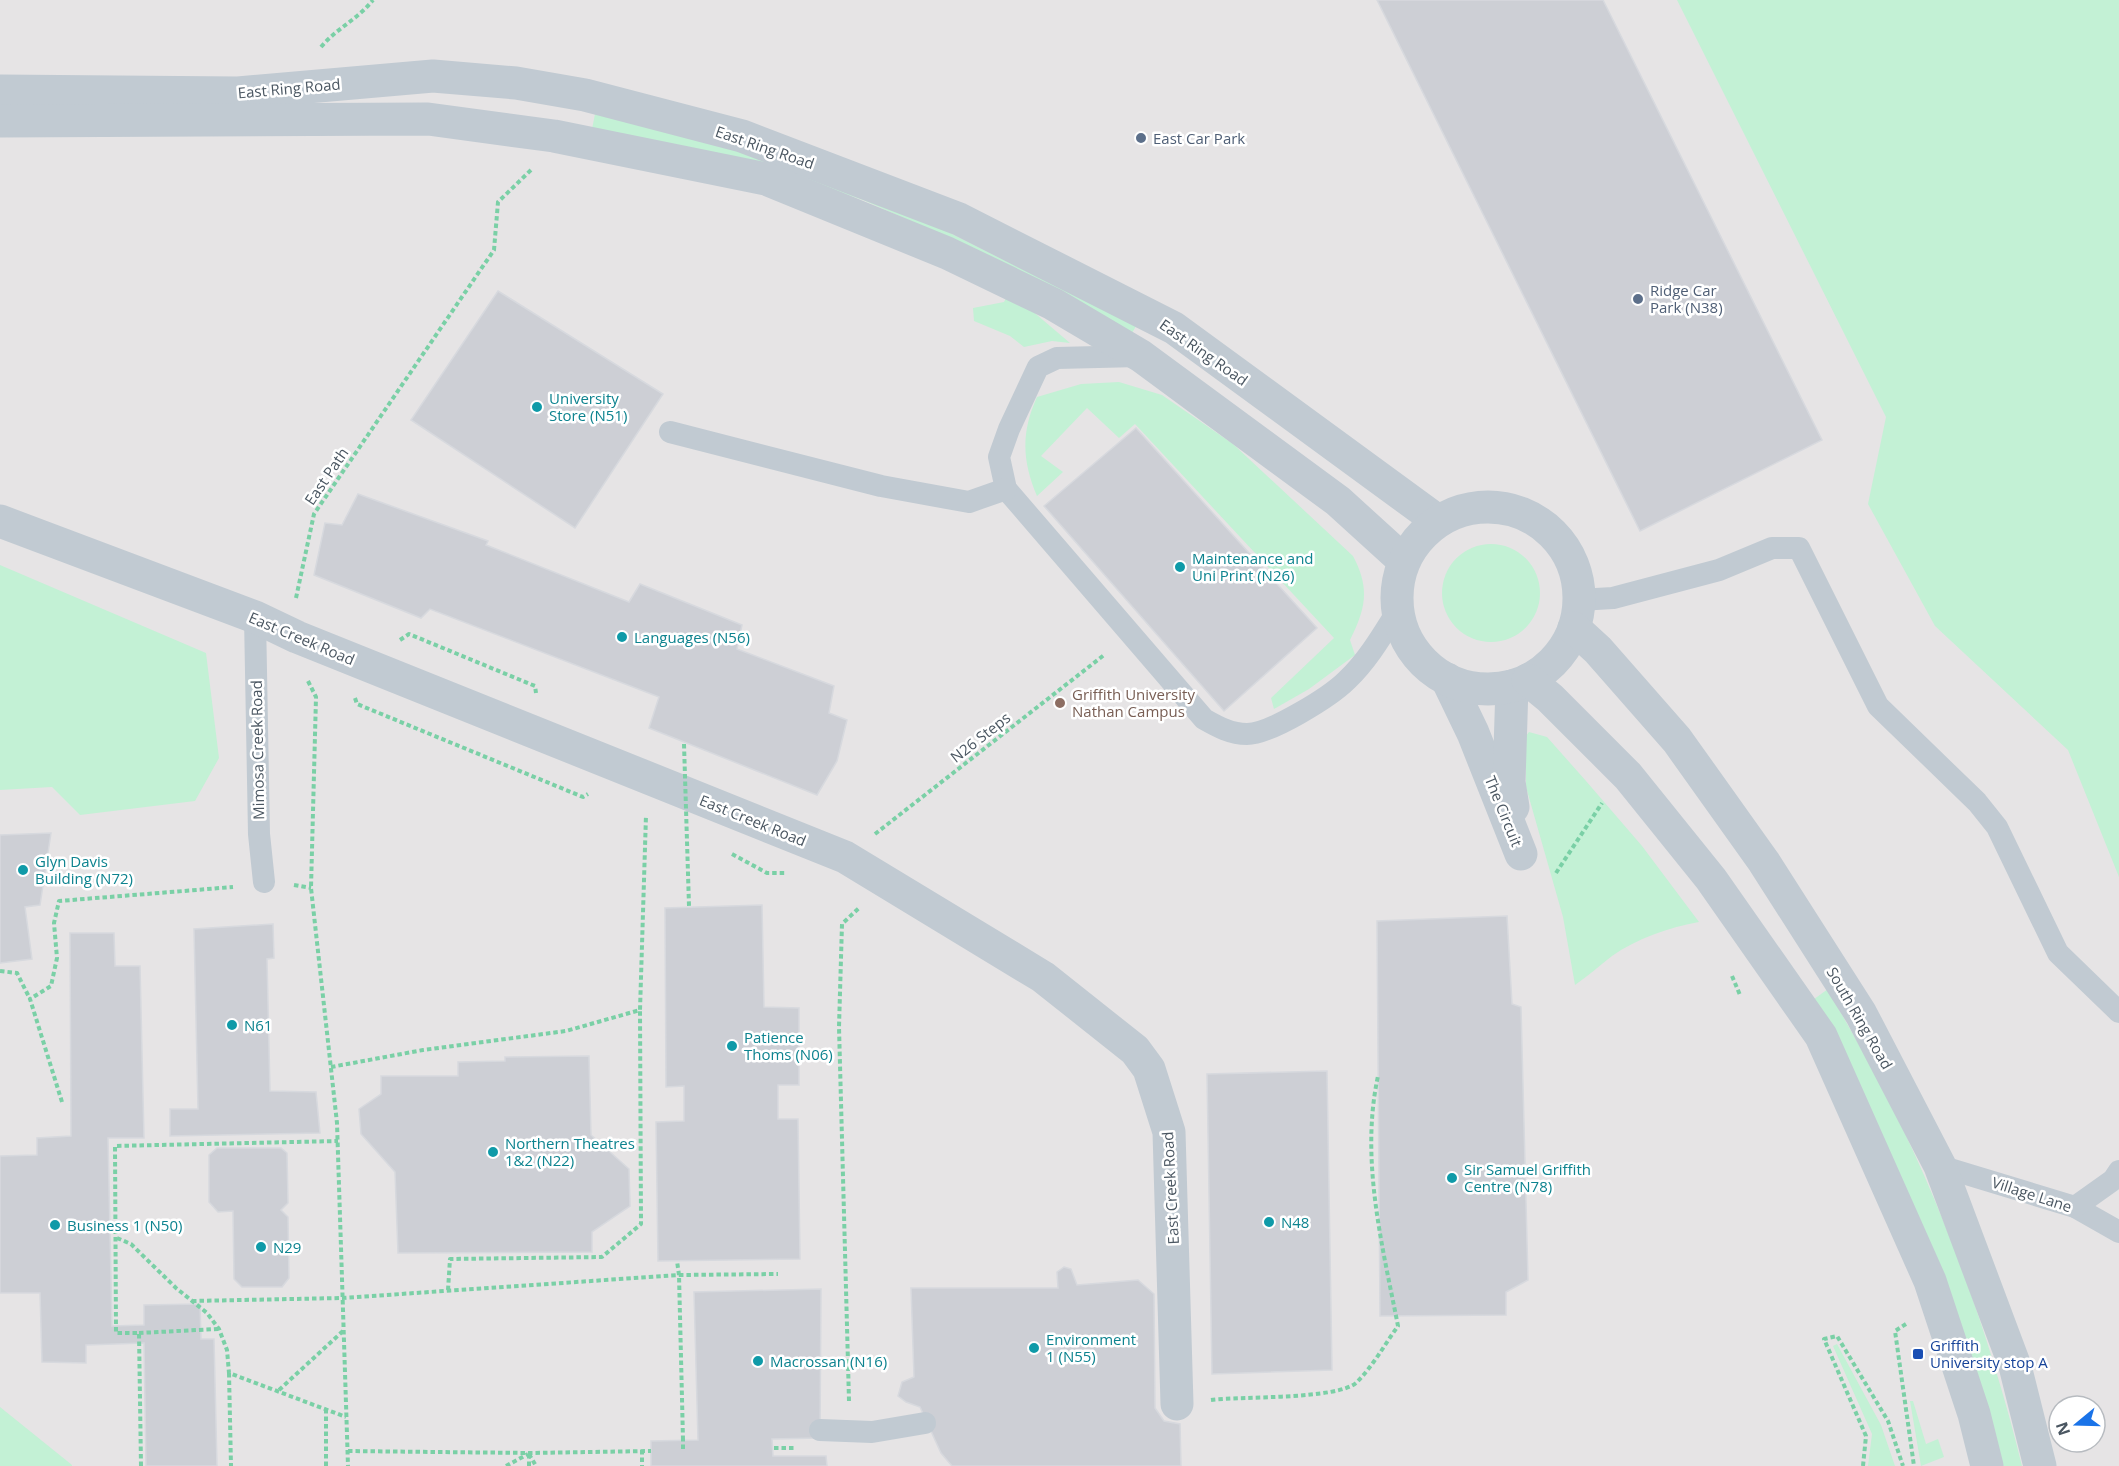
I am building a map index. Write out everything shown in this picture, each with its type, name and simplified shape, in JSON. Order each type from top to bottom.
[{"type":"street","name":"East Ring Road","points":[[0,91],[238,93],[433,76],[516,83],[585,95],[742,136],[959,219],[1174,328],[1438,521]]},
{"type":"street","name":"East Ring Road","points":[[0,121],[428,119],[554,136],[766,178],[947,253],[1053,304],[1141,356],[1338,501],[1404,561]]},
{"type":"street","points":[[1484,505],[1502,505],[1543,525],[1562,546],[1575,571],[1576,614],[1563,649],[1548,667],[1520,683],[1490,690],[1468,687],[1447,679],[1423,662],[1406,638],[1398,610],[1397,585],[1404,561],[1413,546],[1438,521],[1463,510],[1484,505]]},
{"type":"street","name":"East Creek Road","points":[[0,521],[255,617],[297,637],[845,857],[1043,977],[1135,1050],[1149,1069],[1169,1132],[1177,1404]]},
{"type":"street","name":"South Ring Road","points":[[1576,614],[1598,650],[1677,740],[1764,862],[1861,1014],[1940,1166],[2015,1366],[2040,1466]]},
{"type":"street","name":"The Circuit","points":[[1447,679],[1473,734],[1521,854],[1509,782],[1520,683]]},
{"type":"street","points":[[1520,683],[1550,698],[1628,776],[1710,879],[1821,1036],[1930,1281],[1974,1414],[1987,1466]]},
{"type":"lane","points":[[1141,356],[1057,358],[1038,367],[1009,429],[999,458],[1006,489],[1204,719],[1232,732],[1250,734],[1272,726],[1327,696],[1347,681],[1363,663],[1398,610]]},
{"type":"lane","points":[[670,432],[881,486],[969,502],[1006,489]]},
{"type":"lane","points":[[1576,614],[1613,598],[1708,573],[1772,548],[1799,548],[1878,706],[1977,802],[1997,827],[2058,954],[2119,1012]]},
{"type":"lane","name":"Mimosa Creek Road","points":[[255,617],[259,834],[264,882]]},
{"type":"lane","name":"Village Lane","points":[[1940,1166],[2075,1207],[2119,1232]]},
{"type":"lane","points":[[2075,1207],[2114,1180],[2119,1172]]},
{"type":"lane","points":[[820,1430],[872,1432],[925,1423]]},
{"type":"path","points":[[321,47],[334,31],[362,13],[373,0]]},
{"type":"path","name":"East Path","points":[[348,1466],[338,1141],[311,888],[316,698],[302,670],[293,612],[314,514],[494,250],[498,202],[549,156],[554,136]]},
{"type":"path","name":"N26 Steps","points":[[870,838],[1104,655]]},
{"type":"path","points":[[684,744],[689,906]]},
{"type":"path","points":[[1556,873],[1602,803]]},
{"type":"path","points":[[448,1290],[450,1259],[602,1257],[641,1224],[640,1010],[647,808]]},
{"type":"path","points":[[30,999],[51,986],[57,958],[54,923],[59,901],[211,890],[264,882],[311,888]]},
{"type":"path","points":[[868,906],[859,907],[842,924],[839,1027],[848,1293],[849,1416],[872,1432]]},
{"type":"path","points":[[0,971],[17,973],[30,999],[62,1102]]},
{"type":"path","points":[[331,1068],[423,1050],[566,1031],[640,1010]]},
{"type":"path","points":[[1177,1404],[1244,1396],[1318,1395],[1356,1384],[1398,1326],[1373,1194],[1372,1102],[1378,1076]]},
{"type":"path","points":[[219,1329],[116,1333],[115,1146],[338,1141]]},
{"type":"path","points":[[117,1238],[131,1244],[207,1313],[219,1329],[227,1350],[231,1466]]},
{"type":"path","points":[[677,1261],[682,1449]]},
{"type":"path","points":[[192,1301],[342,1298],[679,1275],[778,1274]]},
{"type":"path","points":[[1908,1323],[1895,1331],[1914,1466]]},
{"type":"path","points":[[279,1390],[344,1330]]},
{"type":"path","points":[[139,1333],[141,1466]]},
{"type":"path","points":[[1863,1466],[1866,1436],[1824,1339],[1837,1336],[1888,1421],[1903,1466]]},
{"type":"path","points":[[229,1373],[346,1417]]},
{"type":"path","points":[[326,1409],[326,1466]]},
{"type":"path","points":[[642,1450],[642,1466]]},
{"type":"path","points":[[348,1451],[529,1453],[651,1451]]},
{"type":"path","points":[[506,1466],[529,1453]]},
{"type":"path","points":[[529,1453],[529,1466]]},
{"type":"path","points":[[529,1453],[536,1466]]},
{"type":"shaded area","name":"Griffith University Nathan Campus","points":[[0,0],[2119,0],[2119,1466],[0,1466]]},
{"type":"green space","points":[[1677,0],[2119,0],[2119,877],[2068,750],[1935,626],[1868,504],[1886,417]]},
{"type":"green space","points":[[595,114],[703,139],[884,200],[1136,326],[1131,335],[981,252],[863,200],[824,187],[591,134]]},
{"type":"green space","points":[[1007,296],[1030,309],[1070,343],[1052,341],[1024,347],[1010,336],[974,321],[973,308],[1004,302]]},
{"type":"green space","points":[[1119,382],[1162,395],[1233,444],[1353,556],[1364,588],[1360,618],[1350,640],[1355,655],[1309,689],[1274,709],[1271,698],[1334,638],[1135,424],[1119,438],[1087,408],[1041,456],[1063,472],[1037,496],[1028,471],[1025,446],[1028,422],[1037,397],[1081,384]]},
{"type":"green space","points":[[1491,544],[1510,548],[1526,558],[1536,574],[1540,593],[1536,612],[1526,628],[1510,638],[1491,642],[1472,638],[1456,628],[1446,612],[1442,593],[1446,574],[1456,558],[1472,548]]},
{"type":"green space","points":[[0,565],[206,653],[219,758],[195,801],[80,815],[52,787],[0,790]]},
{"type":"green space","points":[[1529,732],[1547,737],[1642,846],[1699,922],[1665,930],[1632,944],[1612,956],[1575,985],[1563,917],[1526,787],[1526,736]]},
{"type":"green space","points":[[1828,989],[1881,1085],[1925,1177],[1980,1320],[2022,1466],[2002,1466],[1810,1002]]},
{"type":"green space","points":[[1837,1344],[1881,1425],[1895,1466],[1868,1466],[1872,1434],[1833,1346]]},
{"type":"green space","points":[[1910,1401],[1913,1401],[1926,1444],[1938,1439],[1944,1457],[1921,1466]]},
{"type":"green space","points":[[0,1407],[72,1465],[72,1466],[0,1466]]},
{"type":"building","name":"Ridge Car Park (N38)","points":[[1377,0],[1603,0],[1822,440],[1640,531]]},
{"type":"building","name":"University Store (N51)","points":[[498,291],[663,394],[575,528],[411,420]]},
{"type":"building","name":"Maintenance and Uni Print (N26)","points":[[1136,428],[1317,628],[1224,711],[1044,506]]},
{"type":"building","name":"Languages (N56)","points":[[358,494],[488,541],[486,545],[629,602],[640,584],[742,625],[737,649],[834,686],[829,713],[847,720],[837,761],[817,795],[649,728],[659,697],[430,609],[421,618],[314,575],[325,523],[342,525]]},
{"type":"building","name":"Glyn Davis Building (N72)","points":[[51,833],[40,905],[25,907],[32,959],[0,963],[0,835]]},
{"type":"building","name":"Patience Thoms (N06)","points":[[762,905],[764,1007],[799,1008],[799,1085],[778,1085],[778,1119],[798,1119],[800,1259],[658,1261],[656,1122],[684,1121],[684,1086],[666,1087],[665,908]]},
{"type":"building","name":"Sir Samuel Griffith Centre (N78)","points":[[1507,916],[1512,1004],[1521,1007],[1528,1280],[1506,1292],[1506,1315],[1380,1316],[1377,921]]},
{"type":"building","name":"N61","points":[[273,924],[274,958],[267,959],[270,1091],[316,1092],[320,1133],[170,1136],[170,1109],[198,1109],[194,929]]},
{"type":"building","name":"Business 1 (N50)","points":[[70,933],[114,933],[115,966],[140,966],[144,1138],[108,1138],[112,1326],[144,1325],[144,1305],[200,1304],[201,1339],[214,1339],[217,1466],[146,1466],[144,1343],[86,1345],[86,1363],[42,1362],[40,1293],[0,1293],[0,1156],[37,1155],[37,1138],[71,1136]]},
{"type":"building","name":"Northern Theatres 1&2 (N22)","points":[[589,1056],[591,1135],[629,1169],[630,1206],[592,1232],[592,1252],[398,1253],[395,1172],[361,1134],[359,1109],[381,1094],[381,1076],[458,1076],[458,1062],[505,1061],[505,1057]]},
{"type":"building","name":"N48","points":[[1327,1071],[1332,1370],[1212,1374],[1207,1074]]},
{"type":"building","name":"N29","points":[[217,1148],[281,1148],[287,1153],[288,1203],[281,1210],[288,1217],[289,1278],[282,1287],[242,1287],[234,1279],[233,1211],[218,1212],[209,1202],[209,1155]]},
{"type":"building","name":"Environment 1 (N55)","points":[[1064,1267],[1071,1269],[1077,1285],[1138,1280],[1154,1294],[1155,1408],[1164,1421],[1180,1424],[1181,1466],[952,1466],[941,1453],[920,1407],[898,1396],[902,1382],[914,1377],[911,1288],[1058,1288],[1057,1272]]},
{"type":"building","name":"Macrossan (N16)","points":[[821,1289],[820,1438],[772,1439],[773,1456],[826,1456],[827,1466],[651,1466],[651,1441],[698,1440],[694,1292]]},
{"type":"place","name":"East Car Park","points":[[1141,138]]},
{"type":"place","name":"Ridge Car Park (N38)","points":[[1638,299]]},
{"type":"place","name":"University Store (N51)","points":[[537,407]]},
{"type":"place","name":"Maintenance and Uni Print (N26)","points":[[1180,567]]},
{"type":"place","name":"Languages (N56)","points":[[622,637]]},
{"type":"place","name":"Griffith University Nathan Campus","points":[[1060,703]]},
{"type":"place","name":"Glyn Davis Building (N72)","points":[[23,870]]},
{"type":"place","name":"N61","points":[[232,1025]]},
{"type":"place","name":"Patience Thoms (N06)","points":[[732,1046]]},
{"type":"place","name":"Northern Theatres 1&2 (N22)","points":[[493,1152]]},
{"type":"place","name":"Sir Samuel Griffith Centre (N78)","points":[[1452,1178]]},
{"type":"place","name":"N48","points":[[1269,1222]]},
{"type":"place","name":"Business 1 (N50)","points":[[55,1225]]},
{"type":"place","name":"N29","points":[[261,1247]]},
{"type":"place","name":"Environment 1 (N55)","points":[[1034,1348]]},
{"type":"place","name":"Griffith University stop A","points":[[1918,1354]]},
{"type":"place","name":"Macrossan (N16)","points":[[758,1361]]}]
